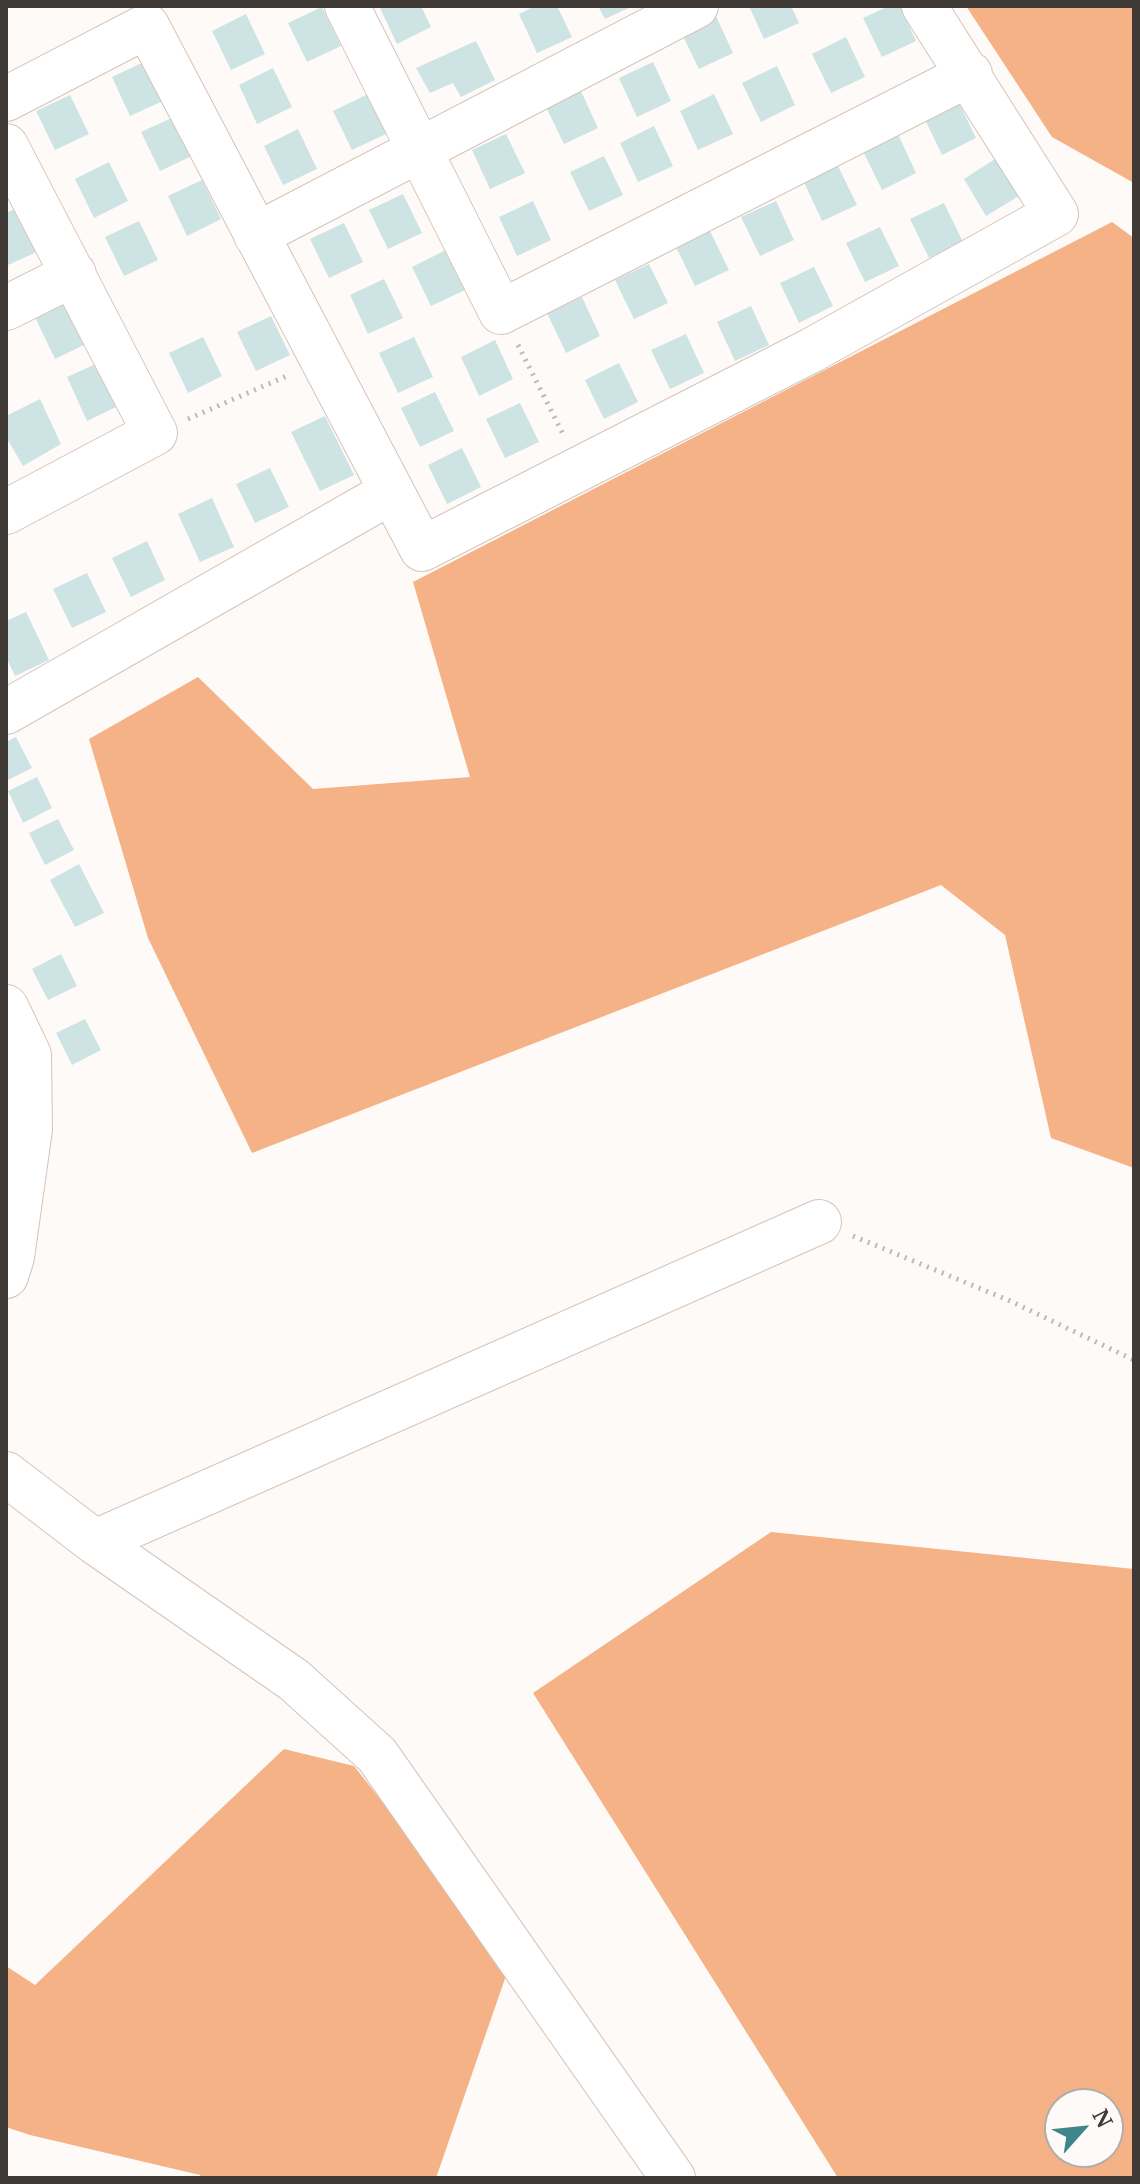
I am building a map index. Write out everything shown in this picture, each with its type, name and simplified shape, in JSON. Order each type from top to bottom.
[{"type":"street","points":[[347,6],[501,312],[970,74]]},
{"type":"street","points":[[256,235],[696,6]]},
{"type":"street","points":[[6,99],[142,16],[422,549],[812,350],[1056,214],[970,74],[924,6]]},
{"type":"street","points":[[6,146],[155,433],[6,512]]},
{"type":"street","points":[[6,308],[74,274]]},
{"type":"street","points":[[6,712],[391,492]]},
{"type":"street","points":[[6,1007],[29,1055],[30,1129],[12,1257],[6,1276]]},
{"type":"street","points":[[95,1542],[819,1222]]},
{"type":"street","points":[[6,1474],[95,1542],[294,1680],[377,1755],[673,2178]]},
{"type":"path","points":[[501,312],[580,468]]},
{"type":"path","points":[[155,433],[322,361]]},
{"type":"path","points":[[819,1222],[1008,1300],[1134,1360]]},
{"type":"shaded area","points":[[966,6],[1134,6],[1134,183],[1052,137]]},
{"type":"shaded area","points":[[1112,222],[1134,238],[1134,1168],[1051,1138],[1005,935],[941,885],[252,1153],[148,938],[89,739],[198,677],[313,789],[470,777],[413,582]]},
{"type":"shaded area","points":[[771,1532],[1134,1569],[1134,2178],[838,2178],[533,1693]]},
{"type":"shaded area","points":[[284,1749],[354,1766],[510,1964],[436,2178],[201,2178],[200,2175],[6,2127],[6,1966],[35,1985]]},
{"type":"building","points":[[379,6],[421,6],[431,27],[397,44]]},
{"type":"building","points":[[535,6],[557,6],[572,37],[537,53],[519,14]]},
{"type":"building","points":[[598,6],[633,6],[605,19]]},
{"type":"building","points":[[749,6],[791,6],[799,23],[764,39]]},
{"type":"building","points":[[889,6],[900,6],[916,41],[882,57],[863,18]]},
{"type":"building","points":[[322,7],[341,46],[307,62],[288,23]]},
{"type":"building","points":[[246,14],[265,54],[231,70],[212,31]]},
{"type":"building","points":[[715,14],[733,53],[699,69],[680,30]]},
{"type":"building","points":[[846,37],[865,77],[831,93],[812,54]]},
{"type":"building","points":[[476,41],[495,80],[461,97],[453,83],[430,93],[416,68]]},
{"type":"building","points":[[146,61],[165,100],[130,116],[112,77]]},
{"type":"building","points":[[653,62],[671,101],[637,117],[619,78]]},
{"type":"building","points":[[777,66],[795,105],[761,122],[742,83]]},
{"type":"building","points":[[273,68],[292,107],[257,124],[239,85]]},
{"type":"building","points":[[580,89],[598,128],[564,144],[545,105]]},
{"type":"building","points":[[368,94],[386,134],[352,150],[333,111]]},
{"type":"building","points":[[714,94],[733,134],[698,150],[680,111]]},
{"type":"building","points":[[70,95],[89,134],[55,150],[36,111]]},
{"type":"building","points":[[957,99],[976,138],[942,155],[923,115]]},
{"type":"building","points":[[176,116],[194,155],[160,171],[141,132]]},
{"type":"building","points":[[654,126],[673,166],[638,182],[620,143]]},
{"type":"building","points":[[298,129],[317,169],[283,185],[264,146]]},
{"type":"building","points":[[506,134],[525,173],[490,189],[472,150]]},
{"type":"building","points":[[898,134],[916,173],[882,190],[863,151]]},
{"type":"building","points":[[604,156],[623,195],[589,211],[570,172]]},
{"type":"building","points":[[995,159],[1019,196],[986,216],[964,179]]},
{"type":"building","points":[[109,162],[128,201],[94,218],[75,179]]},
{"type":"building","points":[[838,166],[857,205],[822,221],[804,182]]},
{"type":"building","points":[[202,180],[221,219],[187,236],[168,196]]},
{"type":"building","points":[[403,194],[422,233],[388,249],[369,210]]},
{"type":"building","points":[[533,201],[551,240],[517,256],[499,217]]},
{"type":"building","points":[[776,201],[794,240],[760,256],[741,217]]},
{"type":"building","points":[[944,203],[963,242],[929,258],[910,219]]},
{"type":"building","points":[[19,207],[39,251],[8,265],[6,213]]},
{"type":"building","points":[[139,221],[158,260],[124,276],[105,237]]},
{"type":"building","points":[[344,223],[363,262],[329,278],[310,239]]},
{"type":"building","points":[[880,227],[899,266],[865,282],[846,243]]},
{"type":"building","points":[[710,231],[729,270],[695,286],[676,247]]},
{"type":"building","points":[[446,250],[465,290],[431,306],[412,267]]},
{"type":"building","points":[[649,264],[668,303],[634,319],[615,280]]},
{"type":"building","points":[[814,267],[833,306],[799,323],[780,283]]},
{"type":"building","points":[[384,279],[403,318],[368,334],[350,295]]},
{"type":"building","points":[[582,297],[600,336],[566,353],[547,313]]},
{"type":"building","points":[[65,300],[86,344],[55,359],[34,315]]},
{"type":"building","points":[[751,306],[769,345],[735,361],[717,322]]},
{"type":"building","points":[[271,316],[290,355],[256,371],[237,332]]},
{"type":"building","points":[[686,334],[704,373],[670,389],[651,350]]},
{"type":"building","points":[[203,337],[222,376],[188,393],[169,353]]},
{"type":"building","points":[[414,337],[433,377],[398,393],[379,353]]},
{"type":"building","points":[[495,340],[513,379],[479,396],[461,357]]},
{"type":"building","points":[[98,363],[118,406],[87,421],[67,377]]},
{"type":"building","points":[[619,363],[638,402],[604,419],[585,380]]},
{"type":"building","points":[[435,392],[454,431],[420,447],[401,408]]},
{"type":"building","points":[[40,399],[61,444],[23,466],[6,437],[6,416]]},
{"type":"building","points":[[520,403],[539,442],[505,458],[486,419]]},
{"type":"building","points":[[325,416],[354,475],[320,491],[291,432]]},
{"type":"building","points":[[462,448],[481,487],[447,504],[428,465]]},
{"type":"building","points":[[270,468],[289,507],[255,523],[236,484]]},
{"type":"building","points":[[212,498],[234,547],[200,562],[178,514]]},
{"type":"building","points":[[147,541],[165,580],[131,597],[112,558]]},
{"type":"building","points":[[87,573],[106,612],[72,628],[53,589]]},
{"type":"building","points":[[26,612],[49,660],[15,676],[6,657],[6,621]]},
{"type":"building","points":[[16,737],[32,768],[6,781],[6,742]]},
{"type":"building","points":[[37,777],[52,808],[23,823],[8,791]]},
{"type":"building","points":[[58,819],[74,850],[45,865],[29,833]]},
{"type":"building","points":[[79,864],[104,913],[75,927],[50,880]]},
{"type":"building","points":[[61,954],[77,986],[48,1000],[32,969]]},
{"type":"building","points":[[85,1019],[101,1050],[72,1065],[56,1033]]}]
